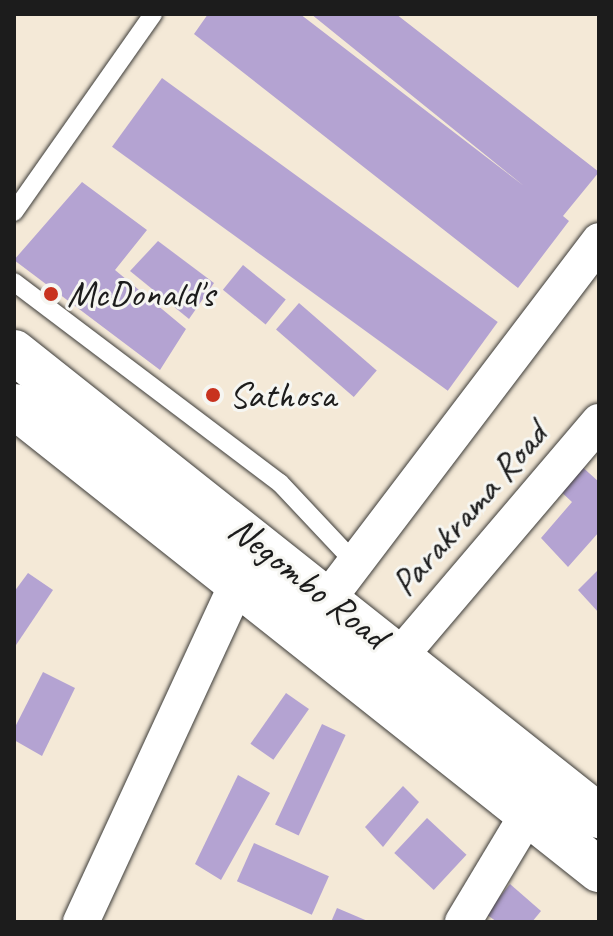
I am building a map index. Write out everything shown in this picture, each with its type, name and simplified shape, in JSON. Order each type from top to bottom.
[{"type":"highway","name":"Negombo Road","points":[[14,352],[247,561],[316,615],[400,654],[599,816]]},
{"type":"highway","name":"Negombo Road","points":[[14,406],[247,561]]},
{"type":"highway","name":"Negombo Road","points":[[316,615],[373,688],[599,870]]},
{"type":"street","points":[[316,615],[357,565],[599,241]]},
{"type":"street","name":"Parakrama Road","points":[[373,688],[599,422]]},
{"type":"street","points":[[81,922],[247,561]]},
{"type":"street","points":[[463,922],[528,814]]},
{"type":"lane","points":[[14,212],[153,14]]},
{"type":"lane","points":[[14,282],[280,483],[357,565]]},
{"type":"building","points":[[208,14],[300,14],[524,186],[311,14],[396,14],[599,172],[563,216],[569,221],[518,288],[194,34]]},
{"type":"building","points":[[162,78],[498,322],[448,391],[112,147]]},
{"type":"building","points":[[82,182],[147,230],[115,270],[186,329],[160,370],[14,260]]},
{"type":"building","points":[[158,241],[214,283],[189,319],[130,271]]},
{"type":"building","points":[[243,265],[286,300],[266,324],[223,290]]},
{"type":"building","points":[[299,303],[377,371],[354,397],[276,329]]},
{"type":"building","points":[[579,464],[599,482],[599,532],[568,567],[541,538],[572,502],[557,488]]},
{"type":"building","points":[[599,569],[599,613],[578,590]]},
{"type":"building","points":[[28,573],[53,590],[14,648],[14,592]]},
{"type":"building","points":[[43,672],[75,688],[42,756],[14,740],[14,729]]},
{"type":"building","points":[[286,693],[309,709],[273,760],[250,744]]},
{"type":"building","points":[[322,724],[346,735],[299,836],[275,825]]},
{"type":"building","points":[[238,775],[270,793],[221,880],[195,864]]},
{"type":"building","points":[[403,786],[419,802],[383,847],[365,827]]},
{"type":"building","points":[[427,818],[466,855],[434,890],[394,853]]},
{"type":"building","points":[[254,843],[329,876],[312,915],[237,881]]},
{"type":"building","points":[[510,884],[541,911],[532,922],[497,922],[486,914]]},
{"type":"building","points":[[337,908],[370,922],[331,922]]},
{"type":"place","name":"McDonald's","points":[[51,294]]},
{"type":"place","name":"Sathosa","points":[[213,395]]}]
